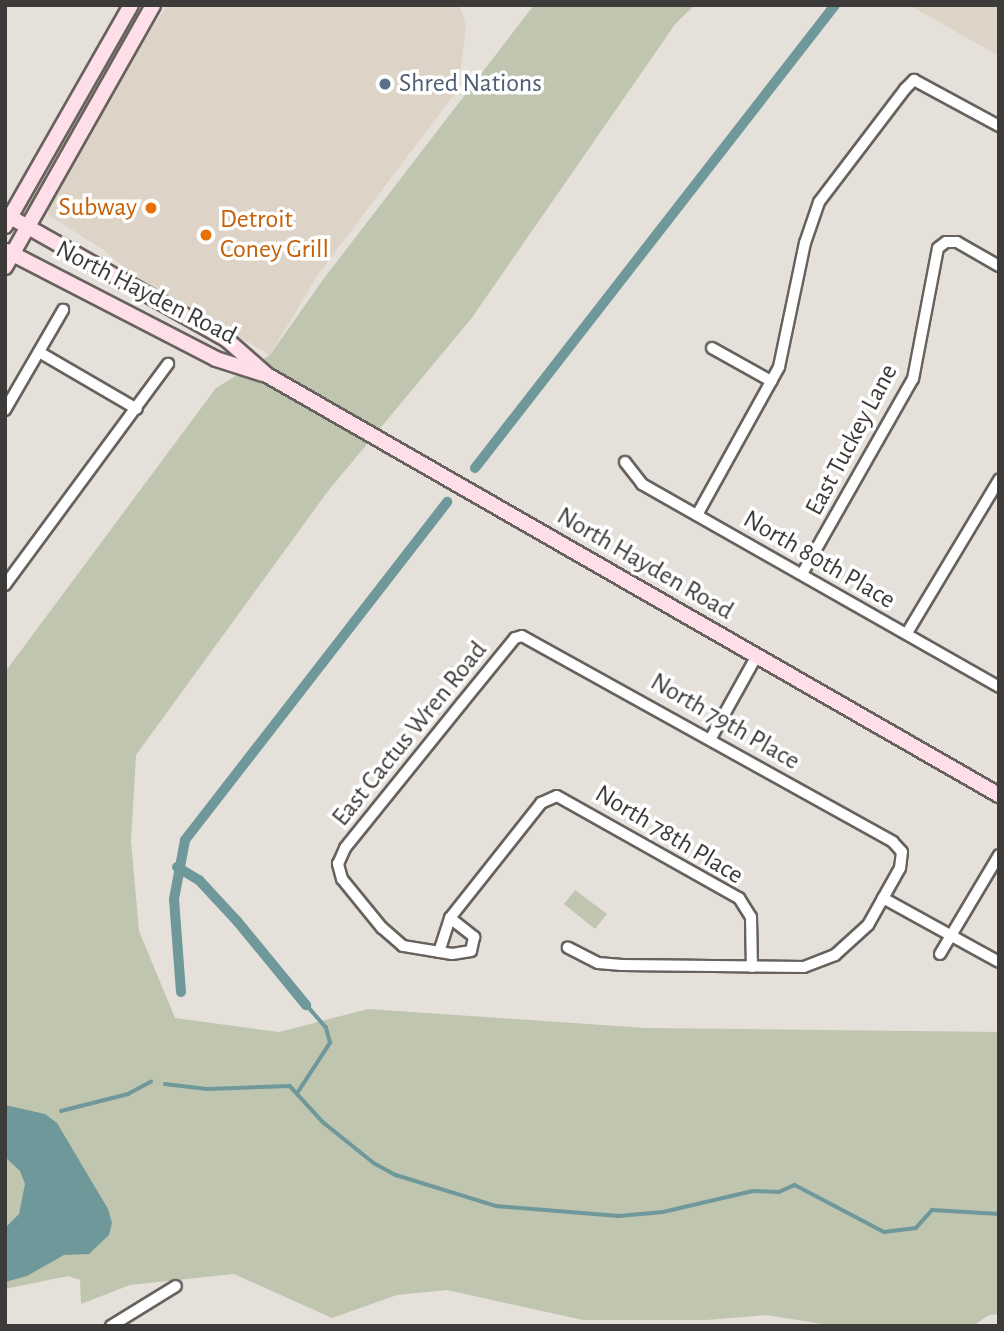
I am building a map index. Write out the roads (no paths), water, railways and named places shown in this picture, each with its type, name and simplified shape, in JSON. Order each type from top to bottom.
[{"type":"main road","points":[[7,219],[131,5]]},
{"type":"main road","points":[[5,267],[9,252],[28,226],[153,5]]},
{"type":"main road","name":"North Hayden Road","points":[[7,219],[28,226],[226,339],[267,375],[999,795]]},
{"type":"main road","name":"North Hayden Road","points":[[9,252],[216,359],[267,375]]},
{"type":"street","points":[[697,515],[771,381],[785,348],[815,212],[833,182],[914,80],[999,126]]},
{"type":"street","name":"East Tuckey Lane","points":[[802,574],[913,379],[938,248],[946,242],[957,242],[999,266]]},
{"type":"street","points":[[5,410],[63,310]]},
{"type":"street","points":[[712,348],[771,381]]},
{"type":"street","points":[[39,352],[137,409]]},
{"type":"street","points":[[6,584],[137,409],[167,364]]},
{"type":"street","name":"North 80th Place","points":[[625,462],[642,484],[999,687]]},
{"type":"street","points":[[907,633],[999,480]]},
{"type":"street","name":"North 79th Place","points":[[522,636],[711,738],[893,842],[902,852],[900,868],[883,898]]},
{"type":"street","name":"East Cactus Wren Road","points":[[439,953],[403,946],[392,938],[342,879],[338,864],[345,848],[514,638],[522,636]]},
{"type":"street","points":[[711,738],[756,657]]},
{"type":"street","name":"North 78th Place","points":[[450,918],[551,796],[566,798],[739,898],[751,917],[752,967]]},
{"type":"street","points":[[940,954],[999,855]]},
{"type":"street","points":[[568,948],[598,962],[622,965],[804,967],[835,955],[868,925],[883,898],[999,962]]},
{"type":"street","points":[[450,918],[474,937],[475,946],[466,954],[439,953],[450,918]]},
{"type":"street","points":[[111,1326],[176,1286]]},
{"type":"water","points":[[5,1105],[45,1114],[57,1123],[108,1209],[112,1223],[109,1235],[89,1254],[64,1255],[27,1276],[5,1282],[5,1228],[19,1214],[25,1184],[20,1171],[5,1157]]},
{"type":"waterway","points":[[475,468],[835,5]]},
{"type":"waterway","points":[[181,992],[174,899],[185,840],[447,502]]},
{"type":"waterway","points":[[177,867],[199,880],[237,921],[306,1005]]},
{"type":"waterway","points":[[298,1092],[330,1043],[326,1028],[306,1005]]},
{"type":"waterway","points":[[61,1111],[128,1094],[151,1082]]},
{"type":"waterway","points":[[165,1084],[207,1089],[290,1086],[323,1122],[374,1163],[396,1175],[496,1206],[619,1216],[663,1212],[753,1191],[779,1192],[795,1185],[884,1232],[916,1228],[932,1210],[999,1214]]},
{"type":"place","name":"Shred Nations","points":[[385,84]]},
{"type":"place","name":"Subway","points":[[151,208]]},
{"type":"place","name":"Detroit Coney Grill","points":[[206,235]]}]
